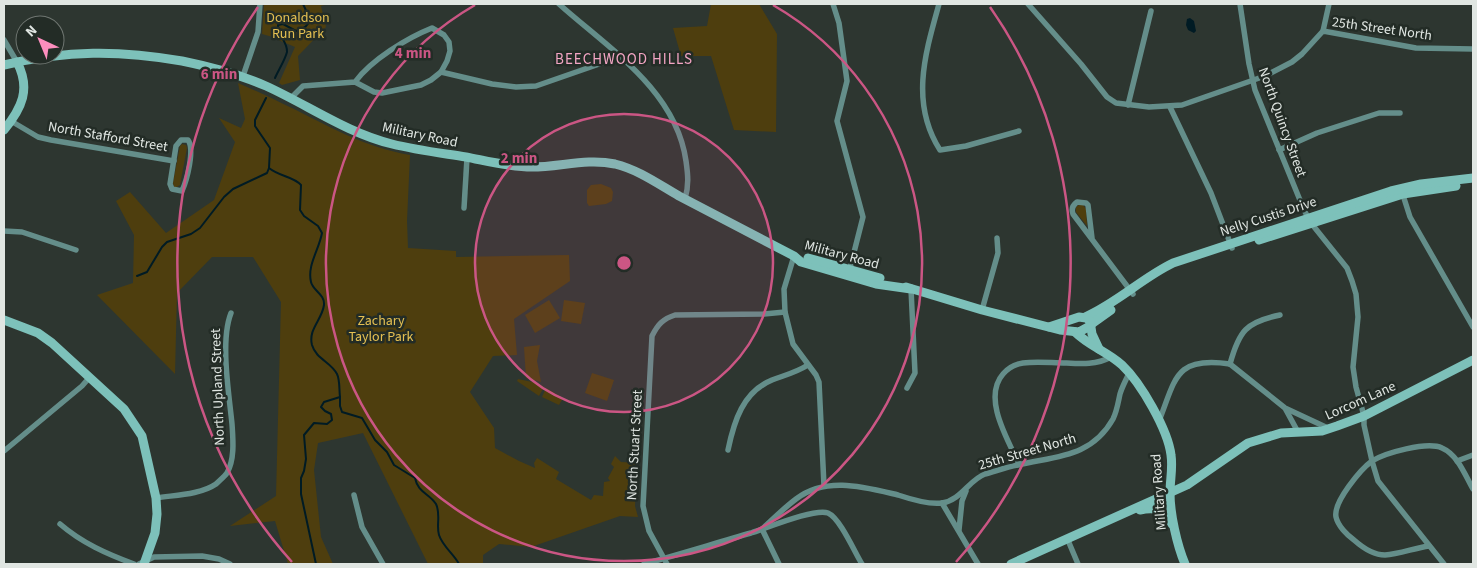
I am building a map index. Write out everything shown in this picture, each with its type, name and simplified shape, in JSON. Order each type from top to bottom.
[{"type":"main road","name":"Military Road","points":[[65,54],[108,52],[154,56],[214,67],[242,76],[291,98],[340,125],[391,144],[467,158],[532,167],[580,162],[616,164],[640,173],[685,199],[794,256],[801,262],[849,273],[876,284],[911,289],[982,310],[1074,332],[1111,357],[1129,373],[1160,421],[1171,454],[1172,479],[1170,494],[1175,534],[1185,564]]},
{"type":"main road","points":[[4,130],[20,108],[23,96],[22,72],[18,65]]},
{"type":"main road","name":"Nelly Custis Drive","points":[[1089,323],[1101,310],[1131,292],[1153,274],[1174,265],[1421,184],[1473,178]]},
{"type":"main road","name":"Nelly Custis Drive","points":[[1402,191],[1473,184]]},
{"type":"main road","points":[[1048,327],[1073,320],[1079,316],[1089,323],[1100,350]]},
{"type":"main road","points":[[4,320],[38,333],[68,356],[124,409],[142,436],[156,498],[157,514],[154,533],[142,563]]},
{"type":"main road","points":[[1073,320],[1070,325],[1074,332],[1083,331],[1089,323]]},
{"type":"main road","name":"Lorcom Lane","points":[[1011,564],[1170,494],[1187,485],[1248,443],[1281,433],[1330,429],[1364,416],[1473,360]]},
{"type":"main road","points":[[1128,512],[1148,508],[1159,509],[1170,518],[1175,534]]},
{"type":"street","points":[[242,76],[258,32],[260,4]]},
{"type":"street","points":[[559,4],[615,52],[649,85],[671,115],[678,129],[684,150],[689,185],[685,199]]},
{"type":"street","points":[[833,4],[840,23],[847,81],[837,122],[863,218],[849,273]]},
{"type":"street","points":[[939,4],[924,63],[922,80],[929,126],[932,137],[940,150],[966,146],[1020,131]]},
{"type":"street","name":"25th Street North","points":[[1028,4],[1081,64],[1107,97],[1116,103],[1128,105],[1149,107],[1182,105],[1253,82],[1292,62],[1323,32],[1416,48],[1473,49]]},
{"type":"street","name":"North Quincy Street","points":[[1240,4],[1253,82],[1279,150],[1309,220],[1347,268],[1356,294],[1358,317],[1353,367],[1372,462],[1378,481],[1444,564]]},
{"type":"street","points":[[1323,32],[1329,4]]},
{"type":"street","points":[[1128,105],[1151,11]]},
{"type":"street","points":[[291,98],[303,86],[355,82],[382,94],[421,85],[441,72],[450,50],[448,42],[444,35],[432,28],[415,34],[390,50],[360,75],[355,82]]},
{"type":"street","points":[[4,40],[15,59]]},
{"type":"street","points":[[441,72],[492,84],[516,87],[536,86],[605,62],[615,52]]},
{"type":"street","points":[[1170,107],[1211,193],[1231,246]]},
{"type":"street","points":[[1279,150],[1317,133],[1379,113],[1400,114]]},
{"type":"street","name":"North Stafford Street","points":[[11,121],[27,132],[44,138],[174,161]]},
{"type":"street","name":"North Stafford Street","points":[[181,140],[188,140],[192,150],[182,191],[172,190],[170,184],[174,161],[176,146],[181,140]]},
{"type":"street","points":[[464,208],[467,158]]},
{"type":"street","points":[[1402,191],[1410,217],[1473,327]]},
{"type":"street","points":[[1092,238],[1088,205],[1077,202],[1073,205],[1072,212],[1131,292]]},
{"type":"street","points":[[4,231],[22,232],[76,250]]},
{"type":"street","points":[[982,310],[998,253],[997,238]]},
{"type":"street","points":[[794,256],[784,289],[785,312],[793,344],[816,375],[820,390],[824,486]]},
{"type":"street","points":[[907,388],[915,374],[911,289]]},
{"type":"street","name":"North Stuart Street","points":[[665,562],[645,521],[643,506],[652,336],[660,323],[666,318],[675,315],[785,312]]},
{"type":"street","name":"North Upland Street","points":[[156,498],[197,491],[215,484],[226,473],[232,457],[227,360],[227,324],[231,313]]},
{"type":"street","points":[[1230,364],[1236,343],[1248,328],[1261,319],[1280,315]]},
{"type":"street","points":[[1019,464],[995,405],[995,391],[1002,375],[1012,367],[1024,363],[1090,364],[1102,362],[1111,357]]},
{"type":"street","points":[[1160,421],[1171,387],[1179,374],[1189,367],[1203,362],[1230,364],[1285,408],[1330,429]]},
{"type":"street","points":[[728,450],[734,423],[747,398],[771,380],[793,374],[808,365]]},
{"type":"street","name":"25th Street North","points":[[942,503],[959,496],[977,478],[983,475],[1019,464],[1069,454],[1092,443],[1101,435],[1114,417],[1120,393],[1129,373]]},
{"type":"street","points":[[4,451],[90,378]]},
{"type":"street","points":[[1285,408],[1298,432]]},
{"type":"street","points":[[1430,546],[1384,555],[1370,552],[1353,539],[1342,528],[1336,518],[1339,499],[1372,462],[1402,450],[1424,445],[1441,447],[1450,453],[1457,461],[1473,490]]},
{"type":"street","points":[[1457,461],[1473,455]]},
{"type":"street","points":[[762,529],[796,499],[808,492],[824,486],[864,486],[921,501],[942,503],[978,564]]},
{"type":"street","points":[[959,530],[962,501],[967,490]]},
{"type":"street","points":[[354,495],[362,527],[383,564]]},
{"type":"street","points":[[644,564],[665,562],[788,520],[821,512],[828,513],[836,519],[862,564]]},
{"type":"street","points":[[60,524],[72,534],[96,548],[134,564]]},
{"type":"street","points":[[762,529],[779,564]]},
{"type":"street","points":[[1067,538],[1078,564]]},
{"type":"street","points":[[142,563],[154,557],[202,556],[219,559],[230,564]]},
{"type":"green space","name":"Donaldson Run Park","points":[[264,4],[328,4],[321,6],[326,27],[298,56],[300,80],[282,85],[279,83],[295,47],[262,34]]},
{"type":"green space","points":[[711,4],[759,4],[777,34],[776,132],[734,130],[711,56],[681,56],[673,28],[707,26]]},
{"type":"green space","name":"Zachary Taylor Park","points":[[238,83],[364,142],[410,155],[407,221],[408,248],[456,251],[456,257],[569,255],[570,281],[514,319],[517,355],[493,356],[470,392],[494,428],[495,448],[535,468],[534,463],[537,458],[559,472],[556,479],[591,500],[594,495],[603,496],[604,482],[610,481],[608,478],[614,467],[611,464],[615,456],[621,462],[637,463],[635,506],[638,517],[620,516],[531,547],[499,544],[483,555],[483,563],[480,564],[428,564],[363,433],[318,443],[314,470],[321,537],[333,564],[288,564],[275,521],[230,526],[276,496],[281,302],[253,257],[212,257],[177,293],[175,374],[97,295],[133,283],[134,235],[116,201],[130,192],[166,233],[214,200],[235,142],[219,118],[241,128],[245,119]]},
{"type":"green space","points":[[182,144],[186,145],[187,148],[180,185],[174,187],[173,183]]},
{"type":"green space","points":[[601,184],[611,188],[613,192],[612,201],[606,204],[589,206],[587,203],[587,190],[591,185]]},
{"type":"green space","points":[[1083,205],[1086,209],[1087,226],[1076,212],[1076,207]]},
{"type":"green space","points":[[549,300],[560,318],[535,333],[525,315]]},
{"type":"green space","points":[[564,300],[585,303],[581,324],[561,321]]},
{"type":"green space","points":[[540,345],[537,361],[541,382],[526,378],[524,347]]},
{"type":"green space","points":[[592,373],[614,380],[607,401],[585,393]]},
{"type":"green space","points":[[518,379],[537,383],[544,387],[539,396],[517,381]]},
{"type":"green space","points":[[546,388],[563,398],[559,405],[542,397]]},
{"type":"water","points":[[1190,18],[1194,21],[1196,31],[1194,33],[1188,30],[1186,25],[1187,19]]},
{"type":"waterway","points":[[275,78],[287,52],[278,25],[283,24],[296,31],[306,27],[309,17],[303,4]]},
{"type":"waterway","points":[[137,276],[147,272],[167,242],[191,234],[200,228],[224,197],[233,189],[267,173],[270,148],[255,126],[255,120],[266,98]]},
{"type":"waterway","points":[[269,168],[301,185],[300,210],[304,216],[318,226],[322,233],[310,276],[312,285],[323,298],[324,305],[311,339],[314,350],[337,374],[340,397],[324,402],[321,407],[331,414],[332,420],[327,424],[314,423],[304,435],[306,459],[301,478],[301,494],[316,564]]},
{"type":"waterway","points":[[340,397],[342,412],[362,418],[375,440],[387,452],[394,465],[415,478],[421,490],[436,504],[439,535],[459,564]]},
{"type":"district","name":"BEECHWOOD HILLS","points":[[624,59]]}]
